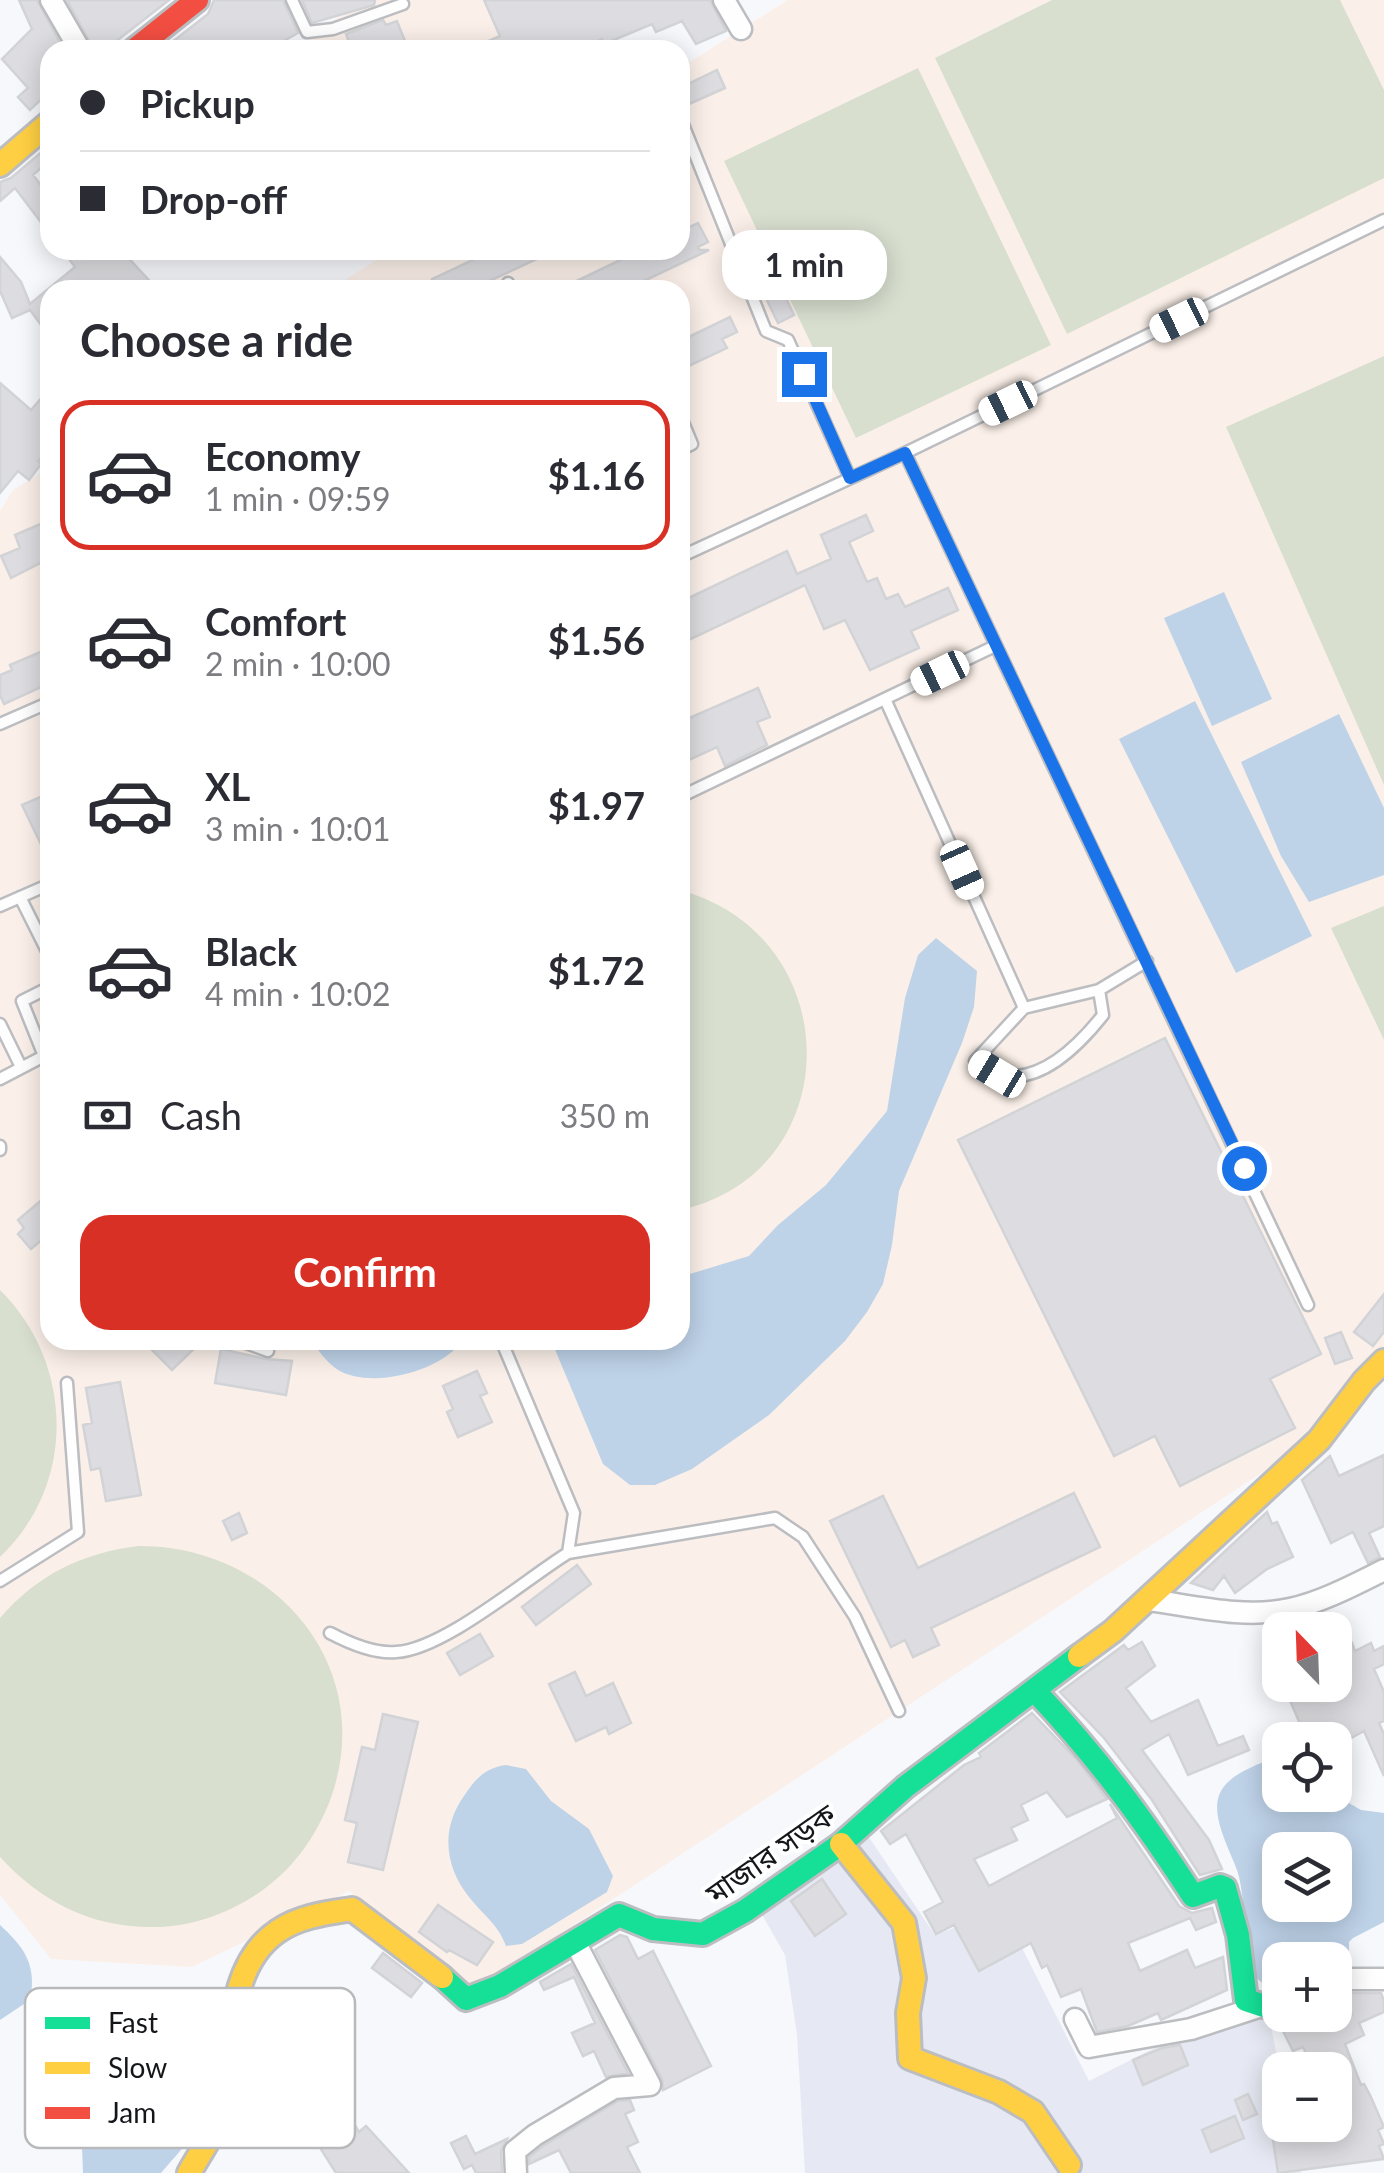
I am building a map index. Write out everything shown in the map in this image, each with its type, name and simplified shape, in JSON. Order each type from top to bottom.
[{"type":"street","points":[[51,0],[74,40]]},
{"type":"street","points":[[147,40],[198,0]]},
{"type":"street","points":[[724,0],[741,30]]},
{"type":"street","points":[[0,165],[40,131]]},
{"type":"street","name":"মাজার সড়ক","points":[[242,1988],[258,1948],[285,1924],[327,1912],[352,1910],[420,1958],[466,1999],[500,1986],[619,1915],[653,1929],[704,1934],[841,1844],[905,1787],[1036,1692],[1149,1600],[1319,1440],[1384,1361]]},
{"type":"street","points":[[1149,1600],[1254,1612],[1288,1610],[1384,1570]]},
{"type":"street","points":[[1036,1692],[1090,1749],[1138,1811],[1193,1896],[1220,1886],[1225,1888],[1238,1935],[1246,2000],[1262,2002]]},
{"type":"street","points":[[841,1844],[904,1923],[914,1978],[908,2013],[910,2058],[999,2092],[1033,2112],[1069,2165]]},
{"type":"street","points":[[516,2173],[515,2151],[535,2135],[614,2088],[650,2085],[575,1942]]},
{"type":"street","points":[[1352,1978],[1384,1979]]},
{"type":"street","points":[[1076,2019],[1089,2047],[1191,2029],[1262,2006]]},
{"type":"street","name":"মাজার সড়ক","points":[[189,2173],[202,2148]]},
{"type":"lane","points":[[292,0],[307,32],[333,29],[404,4]]},
{"type":"lane","points":[[690,142],[766,331],[788,340],[850,478]]},
{"type":"lane","points":[[690,553],[905,453],[1384,220]]},
{"type":"lane","points":[[905,453],[1308,1305]]},
{"type":"lane","points":[[690,792],[995,646]]},
{"type":"lane","points":[[885,699],[1024,1008]]},
{"type":"lane","points":[[0,724],[40,706]]},
{"type":"lane","points":[[0,906],[40,889]]},
{"type":"lane","points":[[20,898],[40,937]]},
{"type":"lane","points":[[1099,990],[1103,1015],[1061,1058],[1024,1075],[997,1074],[975,1061],[1024,1008],[1099,990],[1147,961]]},
{"type":"lane","points":[[40,992],[22,1001],[40,1042]]},
{"type":"lane","points":[[0,1024],[22,1066]]},
{"type":"lane","points":[[0,1079],[40,1060]]},
{"type":"lane","points":[[506,1350],[574,1512],[568,1552]]},
{"type":"lane","points":[[0,1581],[78,1532],[67,1383]]},
{"type":"lane","points":[[330,1633],[351,1644],[396,1652],[446,1637],[568,1552],[776,1518],[803,1537],[854,1616],[898,1712]]},
{"type":"shaded area","points":[[377,0],[482,0],[506,40],[309,40],[307,32]]},
{"type":"shaded area","points":[[788,0],[1384,0],[1384,1353],[1298,1449],[472,1992],[349,1891],[192,1967],[51,1959],[0,1895],[0,511],[13,490],[40,473],[40,1350],[690,1350],[690,280],[345,280],[376,260],[690,260],[690,62]]},
{"type":"shaded area","points":[[864,1830],[935,1935],[1003,1910],[1089,2081],[1262,1994],[1262,2032],[1272,2032],[1276,2052],[1262,2052],[1262,2142],[1295,2142],[1301,2173],[805,2173],[797,2035],[785,1955],[761,1913]]},
{"type":"green space","points":[[1052,0],[1340,0],[1384,90],[1384,178],[1067,334],[935,58]]},
{"type":"green space","points":[[918,68],[1051,345],[856,438],[724,161]]},
{"type":"green space","points":[[1384,356],[1384,785],[1226,427]]},
{"type":"green space","points":[[690,895],[735,915],[775,954],[799,1002],[807,1053],[799,1105],[775,1151],[735,1188],[690,1206]]},
{"type":"green space","points":[[1384,906],[1384,1040],[1331,928]]},
{"type":"green space","points":[[0,1290],[24,1319],[42,1352],[53,1387],[57,1424],[53,1460],[43,1495],[25,1528],[0,1557]]},
{"type":"green space","points":[[138,1546],[187,1551],[233,1567],[272,1591],[304,1624],[327,1662],[340,1706],[341,1753],[329,1803],[301,1852],[282,1874],[248,1900],[210,1917],[168,1926],[110,1923],[69,1909],[33,1887],[0,1857],[0,1618],[29,1590],[62,1568],[98,1554]]},
{"type":"water","points":[[1224,592],[1272,699],[1212,726],[1164,618]]},
{"type":"water","points":[[1195,701],[1312,936],[1236,973],[1119,739]]},
{"type":"water","points":[[1339,714],[1384,808],[1384,875],[1309,902],[1281,856],[1241,762]]},
{"type":"water","points":[[936,938],[977,971],[974,1007],[899,1191],[883,1284],[845,1341],[769,1415],[692,1469],[655,1485],[630,1485],[603,1464],[555,1350],[690,1350],[690,1274],[749,1256],[778,1225],[826,1185],[887,1111],[905,998],[918,955]]},
{"type":"water","points":[[318,1350],[454,1350],[423,1368],[387,1377],[352,1376],[326,1360]]},
{"type":"water","points":[[1262,1763],[1262,1812],[1352,1812],[1352,1805],[1384,1813],[1384,1922],[1349,1942],[1262,1942],[1262,1982],[1251,1967],[1238,1873],[1217,1810],[1221,1791],[1241,1773]]},
{"type":"water","points":[[506,1765],[526,1769],[551,1801],[589,1829],[613,1876],[607,1892],[522,1944],[506,1946],[461,1885],[448,1847],[452,1821],[468,1790],[486,1772]]},
{"type":"water","points":[[0,1925],[27,1958],[32,1988],[25,1988],[25,2003],[0,2020]]},
{"type":"water","points":[[82,2148],[182,2148],[161,2173],[83,2173]]},
{"type":"building","points":[[19,0],[37,0],[59,40],[40,40],[40,100],[30,110],[18,97],[28,88],[2,59],[32,29]]},
{"type":"building","points":[[67,0],[169,0],[118,40],[89,40]]},
{"type":"building","points":[[214,0],[283,0],[298,33],[285,40],[175,40],[208,14]]},
{"type":"building","points":[[302,0],[375,0],[374,5],[312,23]]},
{"type":"building","points":[[484,0],[710,0],[726,31],[696,44],[682,21],[656,32],[652,24],[614,40],[491,40],[500,36]]},
{"type":"building","points":[[383,20],[386,25],[397,21],[405,40],[348,40],[346,34]]},
{"type":"building","points":[[717,70],[725,88],[690,104],[690,83]]},
{"type":"building","points":[[40,153],[40,169],[33,175],[40,184],[40,221],[15,188],[0,201],[0,182],[11,178]]},
{"type":"building","points":[[698,223],[708,242],[699,250],[709,250],[690,259],[690,227]]},
{"type":"building","points":[[0,257],[21,282],[30,304],[40,296],[40,324],[30,310],[12,318],[0,291]]},
{"type":"building","points":[[70,260],[130,260],[149,280],[59,280],[75,267]]},
{"type":"building","points":[[473,260],[534,260],[492,280],[432,279]]},
{"type":"building","points":[[620,260],[688,260],[646,280],[579,280]]},
{"type":"building","points":[[780,286],[794,315],[778,323],[764,294]]},
{"type":"building","points":[[730,317],[737,332],[722,339],[727,348],[690,365],[690,336]]},
{"type":"building","points":[[0,383],[31,410],[40,400],[40,465],[29,480],[18,471],[0,493]]},
{"type":"building","points":[[866,515],[873,531],[849,542],[867,582],[877,578],[886,599],[898,594],[905,607],[948,588],[958,610],[911,631],[919,648],[870,670],[845,620],[824,629],[805,585],[690,639],[690,597],[787,551],[797,574],[831,559],[821,535]]},
{"type":"building","points":[[40,524],[40,563],[11,578],[1,556],[20,548],[15,535]]},
{"type":"building","points":[[40,652],[40,688],[4,704],[0,675],[12,670],[10,665]]},
{"type":"building","points":[[758,688],[770,717],[757,722],[767,745],[725,766],[717,747],[690,759],[690,718]]},
{"type":"building","points":[[40,797],[40,842],[22,805]]},
{"type":"building","points":[[1165,1038],[1321,1354],[1270,1379],[1295,1428],[1180,1486],[1155,1436],[1114,1456],[958,1140]]},
{"type":"building","points":[[40,1201],[40,1241],[31,1249],[18,1234],[24,1228],[18,1220]]},
{"type":"building","points":[[1384,1294],[1384,1332],[1373,1346],[1354,1332]]},
{"type":"building","points":[[1341,1332],[1352,1358],[1335,1364],[1325,1338]]},
{"type":"building","points":[[152,1350],[193,1350],[172,1370]]},
{"type":"building","points":[[221,1350],[292,1361],[286,1395],[215,1383]]},
{"type":"building","points":[[477,1371],[487,1393],[480,1396],[492,1422],[458,1437],[447,1412],[453,1409],[443,1386]]},
{"type":"building","points":[[120,1382],[141,1495],[106,1501],[100,1468],[91,1470],[83,1425],[92,1423],[86,1388]]},
{"type":"building","points":[[1384,1455],[1384,1526],[1369,1533],[1380,1557],[1368,1563],[1353,1532],[1331,1543],[1302,1480],[1330,1456],[1339,1476]]},
{"type":"building","points":[[1074,1493],[1100,1547],[931,1628],[939,1645],[913,1657],[905,1640],[891,1647],[830,1521],[883,1496],[918,1568]]},
{"type":"building","points":[[1267,1512],[1272,1524],[1277,1522],[1293,1557],[1267,1569],[1235,1593],[1224,1576],[1213,1590],[1191,1583]]},
{"type":"building","points":[[239,1513],[247,1533],[232,1540],[223,1521]]},
{"type":"building","points":[[577,1565],[591,1584],[536,1625],[522,1607]]},
{"type":"building","points":[[480,1634],[493,1656],[460,1675],[447,1653]]},
{"type":"building","points":[[1142,1642],[1155,1666],[1126,1688],[1151,1722],[1198,1700],[1218,1746],[1243,1736],[1249,1750],[1188,1775],[1169,1734],[1142,1750],[1209,1840],[1222,1869],[1200,1875],[1152,1800],[1104,1738],[1060,1692],[1124,1645],[1128,1650]]},
{"type":"building","points":[[1352,1643],[1355,1651],[1371,1643],[1374,1651],[1384,1646],[1384,1664],[1374,1669],[1384,1692],[1384,1721],[1379,1723],[1384,1734],[1384,1776],[1364,1731],[1352,1738],[1352,1722],[1299,1722],[1291,1702],[1352,1702]]},
{"type":"building","points":[[575,1672],[586,1696],[613,1683],[631,1723],[609,1734],[606,1727],[576,1741],[549,1684]]},
{"type":"building","points":[[1032,1713],[1077,1760],[1107,1799],[1067,1817],[1047,1792],[1021,1805],[1028,1820],[1011,1828],[1017,1840],[974,1859],[989,1886],[1117,1818],[1110,1804],[1179,1906],[1192,1913],[1212,1908],[1216,1922],[1196,1930],[1190,1918],[1128,1943],[1140,1971],[1187,1950],[1195,1968],[1223,1957],[1227,1990],[1161,2020],[1158,2013],[1128,2026],[1097,2032],[1081,1989],[1061,1997],[1047,1965],[1042,1968],[1031,1943],[979,1971],[954,1925],[936,1934],[924,1912],[943,1902],[906,1834],[890,1844],[881,1831],[964,1765],[981,1757],[979,1753]]},
{"type":"building","points":[[383,1714],[418,1722],[383,1870],[348,1862],[357,1823],[345,1820],[362,1747],[375,1750]]},
{"type":"building","points":[[822,1879],[846,1914],[815,1936],[791,1901]]},
{"type":"building","points":[[438,1905],[493,1942],[477,1965],[447,1952],[419,1932]]},
{"type":"building","points":[[620,1935],[627,1937],[638,1959],[653,1951],[711,2066],[663,2090],[662,2079],[595,1950]]},
{"type":"building","points":[[383,1953],[422,1983],[411,1997],[372,1968]]},
{"type":"building","points":[[571,1964],[628,2073],[606,2077],[594,2051],[583,2056],[572,2033],[595,2023],[574,1977],[544,1990],[540,1982]]},
{"type":"building","points":[[1352,1993],[1381,1993],[1384,2012],[1359,2023],[1364,2035],[1345,2044],[1348,2052],[1305,2052],[1303,2047],[1293,2051],[1284,2032],[1352,2032]]},
{"type":"building","points":[[1180,2045],[1188,2065],[1143,2085],[1133,2060]]},
{"type":"building","points":[[1352,2062],[1384,2127],[1378,2130],[1384,2144],[1379,2146],[1384,2159],[1278,2173],[1273,2142],[1352,2142]]},
{"type":"building","points":[[1248,2094],[1257,2114],[1243,2120],[1235,2100]]},
{"type":"building","points":[[630,2100],[634,2110],[625,2114],[638,2142],[627,2147],[640,2173],[571,2173],[559,2150],[529,2164],[529,2157],[543,2146],[618,2101]]},
{"type":"building","points":[[1235,2116],[1244,2138],[1211,2152],[1202,2130]]},
{"type":"building","points":[[355,2125],[359,2132],[366,2126],[409,2173],[336,2173],[320,2148],[355,2148]]},
{"type":"building","points":[[466,2136],[475,2154],[507,2139],[501,2151],[502,2173],[476,2173],[472,2165],[464,2169],[451,2143]]},
{"type":"traffic: fast","points":[[442,1977],[466,1999],[500,1986],[619,1915],[653,1929],[703,1934],[745,1911],[841,1844],[905,1787],[1079,1656]]},
{"type":"traffic: fast","points":[[1036,1692],[1119,1790],[1193,1896],[1220,1886],[1225,1888],[1238,1935],[1246,2000],[1262,2005]]},
{"type":"traffic: slow","points":[[0,165],[40,131]]},
{"type":"traffic: slow","points":[[1079,1656],[1113,1631],[1319,1440],[1384,1361]]},
{"type":"traffic: slow","points":[[841,1844],[904,1923],[914,1978],[908,2013],[910,2058],[999,2092],[1033,2112],[1069,2165]]},
{"type":"traffic: slow","points":[[240,1988],[260,1947],[278,1931],[304,1919],[352,1909],[442,1977]]},
{"type":"traffic: slow","points":[[189,2173],[203,2148]]},
{"type":"traffic: jam","points":[[147,40],[197,0]]},
{"type":"route","points":[[804,374],[850,478],[905,453],[1244,1168]]}]
